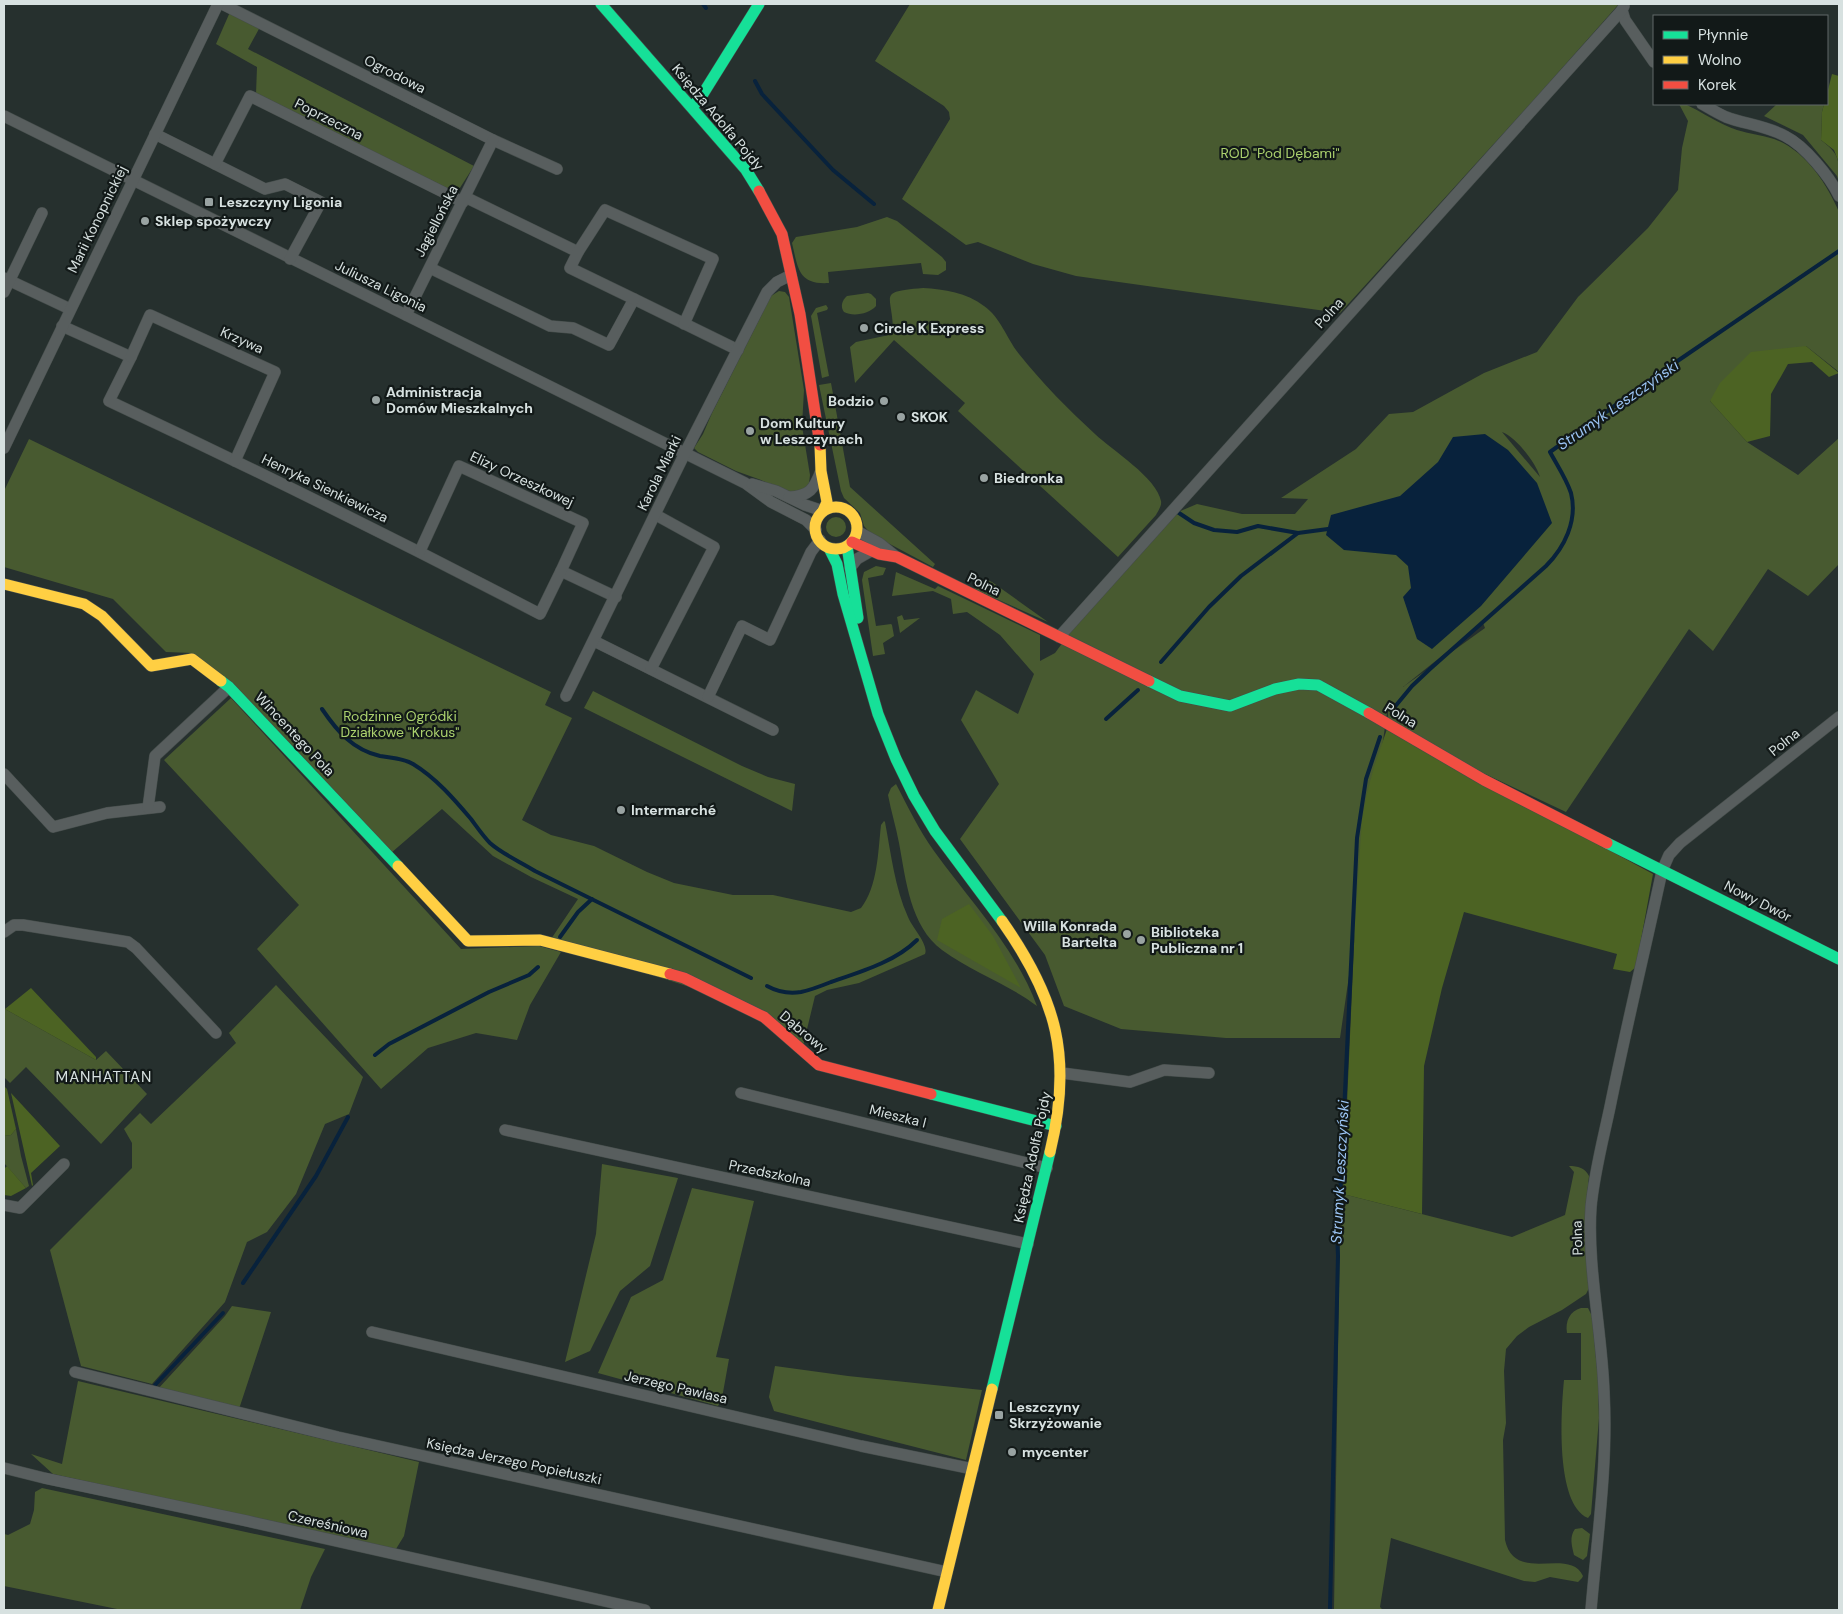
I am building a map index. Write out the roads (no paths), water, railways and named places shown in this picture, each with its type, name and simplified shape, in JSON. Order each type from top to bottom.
[{"type":"street","name":"Marii Konopnickiej","points":[[4,448],[218,4]]},
{"type":"street","name":"Ogrodowa","points":[[222,4],[493,140],[557,169]]},
{"type":"street","name":"Księdza Adolfa Pojdy","points":[[602,4],[754,181],[782,234],[800,314],[820,440],[821,471],[827,502],[824,511]]},
{"type":"street","points":[[692,107],[701,97],[759,4]]},
{"type":"street","name":"Polna","points":[[1624,7],[1625,20],[1653,61]]},
{"type":"street","name":"Polna","points":[[1059,637],[1624,7]]},
{"type":"street","name":"Poprzeczna","points":[[215,164],[250,96],[464,200]]},
{"type":"street","points":[[1704,105],[1724,116],[1774,131],[1790,138],[1827,176],[1839,196]]},
{"type":"street","name":"Juliusza Ligonia","points":[[4,116],[745,483],[771,502],[806,520],[818,535]]},
{"type":"street","points":[[155,134],[265,189],[285,184],[321,202],[290,259]]},
{"type":"street","name":"Jagiellońska","points":[[406,314],[493,140]]},
{"type":"street","points":[[464,200],[578,252]]},
{"type":"street","points":[[684,324],[713,259],[605,210],[570,268],[634,300],[738,350]]},
{"type":"street","points":[[4,292],[7,279],[42,213]]},
{"type":"street","points":[[430,268],[550,326],[573,328],[609,345],[634,300]]},
{"type":"street","name":"Karola Miarki","points":[[566,696],[685,453],[768,292],[777,282],[791,275]]},
{"type":"street","points":[[7,279],[70,309]]},
{"type":"street","name":"Krzywa","points":[[131,357],[150,315],[275,372],[235,460]]},
{"type":"street","points":[[62,326],[131,357]]},
{"type":"street","name":"Henryka Sienkiewicza","points":[[131,357],[109,401],[235,460],[540,614],[561,571]]},
{"type":"street","name":"Księdza Adolfa Pojdy","points":[[820,440],[837,496],[844,508]]},
{"type":"street","name":"Elizy Orzeszkowej","points":[[420,552],[460,466],[583,523],[561,571]]},
{"type":"street","points":[[790,498],[809,492],[821,471]]},
{"type":"street","name":"Juliusza Ligonia","points":[[745,483],[776,491],[812,508],[824,511]]},
{"type":"street","points":[[708,697],[742,626],[770,640],[814,546],[818,535],[817,520],[824,511],[833,507],[844,508],[855,519],[857,531],[849,544],[842,548],[830,548],[818,535]]},
{"type":"street","points":[[651,669],[714,546],[656,515]]},
{"type":"street","name":"Polna","points":[[857,531],[879,543],[896,558]]},
{"type":"street","name":"Księdza Adolfa Pojdy","points":[[849,544],[850,568],[863,660]]},
{"type":"street","name":"Polna","points":[[849,544],[896,558],[1180,696],[1230,706],[1275,688],[1300,684],[1318,685],[1357,705],[1391,727],[1484,780],[1662,871]]},
{"type":"street","name":"Księdza Adolfa Pojdy","points":[[830,548],[836,560],[843,595],[883,728],[913,793],[943,842],[1011,933],[1035,971],[1054,1021],[1062,1073],[1056,1126],[1047,1168],[938,1610]]},
{"type":"street","points":[[850,568],[857,558],[871,551]]},
{"type":"street","points":[[561,571],[616,597]]},
{"type":"street","name":"Wincentego Pola","points":[[7,588],[84,604],[102,616],[151,666],[192,659],[229,687],[468,941],[540,940]]},
{"type":"street","points":[[594,641],[773,730]]},
{"type":"street","points":[[148,808],[155,756],[229,687]]},
{"type":"street","name":"Polna","points":[[1590,1610],[1601,1494],[1605,1419],[1592,1254],[1591,1210],[1593,1191],[1614,1088],[1662,871],[1669,855],[1680,844],[1839,717]]},
{"type":"street","points":[[4,774],[53,827],[107,813],[160,807]]},
{"type":"street","name":"Nowy Dwór","points":[[1662,871],[1839,959]]},
{"type":"street","points":[[4,932],[14,925],[22,925],[128,942],[136,948],[216,1033]]},
{"type":"street","name":"Dąbrowy","points":[[540,940],[684,978],[764,1017],[819,1065],[1056,1126]]},
{"type":"street","points":[[1062,1073],[1130,1082],[1164,1070],[1209,1073]]},
{"type":"street","name":"Mieszka I","points":[[742,1093],[1047,1168]]},
{"type":"street","name":"Przedszkolna","points":[[505,1130],[1028,1244]]},
{"type":"street","points":[[4,1205],[20,1208],[64,1164]]},
{"type":"street","name":"Jerzego Pawlasa","points":[[372,1332],[861,1446],[973,1469]]},
{"type":"street","name":"Księdza Jerzego Popiełuszki","points":[[75,1372],[338,1437],[947,1572]]},
{"type":"street","name":"Czereśniowa","points":[[4,1468],[645,1610]]},
{"type":"water","points":[[1485,434],[1508,450],[1537,483],[1552,523],[1481,606],[1432,649],[1417,639],[1403,597],[1411,588],[1408,566],[1396,555],[1344,550],[1326,535],[1331,515],[1400,496],[1438,462],[1453,437]]},
{"type":"waterway","points":[[703,4],[706,8]]},
{"type":"waterway","points":[[755,81],[762,94],[833,170],[874,204]]},
{"type":"waterway","name":"Strumyk Leszczyński","points":[[1393,709],[1412,686],[1430,669],[1546,566],[1564,542],[1571,524],[1573,503],[1567,482],[1550,452],[1676,362],[1839,251]]},
{"type":"waterway","points":[[1176,511],[1194,523],[1214,530],[1237,532],[1258,526],[1298,533],[1328,529]]},
{"type":"waterway","points":[[1161,662],[1209,607],[1241,576],[1298,533]]},
{"type":"waterway","points":[[1106,719],[1138,690]]},
{"type":"waterway","points":[[322,709],[346,739],[370,753],[409,762],[429,776],[444,789],[487,840],[500,851],[535,871],[751,978]]},
{"type":"waterway","name":"Strumyk Leszczyński","points":[[1330,1610],[1337,1231],[1357,838],[1366,779],[1380,737]]},
{"type":"waterway","points":[[560,937],[578,912],[592,899]]},
{"type":"waterway","points":[[767,986],[788,993],[812,989],[888,960],[917,940]]},
{"type":"waterway","points":[[375,1055],[389,1044],[489,992],[529,975],[538,967]]},
{"type":"waterway","points":[[243,1283],[316,1176],[348,1117]]},
{"type":"waterway","points":[[155,1385],[223,1313]]},
{"type":"place","name":"Leszczyny Ligonia","points":[[209,202]]},
{"type":"place","name":"Sklep spożywczy","points":[[145,221]]},
{"type":"place","name":"Circle K Express","points":[[864,328]]},
{"type":"place","name":"Administracja Domów Mieszkalnych","points":[[376,400]]},
{"type":"place","name":"Bodzio","points":[[884,401]]},
{"type":"place","name":"SKOK","points":[[901,417]]},
{"type":"place","name":"Dom Kultury w Leszczynach","points":[[750,431]]},
{"type":"place","name":"Biedronka","points":[[984,478]]},
{"type":"place","name":"Intermarché","points":[[621,810]]},
{"type":"place","name":"Willa Konrada Bartelta","points":[[1127,934]]},
{"type":"place","name":"Biblioteka Publiczna nr 1","points":[[1141,940]]},
{"type":"place","name":"Leszczyny Skrzyżowanie","points":[[999,1415]]},
{"type":"place","name":"mycenter","points":[[1012,1452]]},
{"type":"district","name":"MANHATTAN","points":[[104,1077]]},
{"type":"park label","name":"ROD \"Pod Dębami\"","points":[[1280,153]]},
{"type":"park label","name":"Rodzinne Ogródki Działkowe \"Krokus\"","points":[[400,724]]}]
